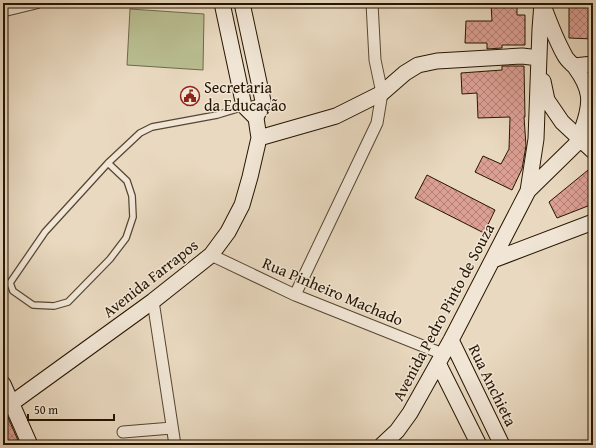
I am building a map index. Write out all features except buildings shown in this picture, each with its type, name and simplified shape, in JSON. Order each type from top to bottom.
[{"type":"street","points":[[3,11],[36,3]]},
{"type":"street","points":[[222,3],[244,106],[256,118],[263,101],[242,3]]},
{"type":"street","points":[[295,294],[377,123],[382,93],[375,60],[372,3]]},
{"type":"street","name":"Avenida Pedro Pinto de Souza","points":[[382,445],[396,432],[410,413],[441,359],[528,191],[536,139],[542,3]]},
{"type":"street","name":"Avenida Pedro Pinto de Souza","points":[[528,191],[575,145],[580,138],[588,113],[589,94],[584,82],[574,66],[566,58],[560,47],[542,3]]},
{"type":"street","points":[[259,138],[336,116],[382,93],[404,73],[418,65],[437,61],[515,57],[539,58],[547,100],[562,122],[593,151]]},
{"type":"street","points":[[574,66],[593,64]]},
{"type":"street","points":[[580,138],[593,117]]},
{"type":"street","name":"Avenida Farrapos","points":[[12,403],[153,301],[211,255],[228,232],[242,205],[259,138],[256,118]]},
{"type":"street","points":[[493,260],[593,222]]},
{"type":"street","name":"Rua Pinheiro Machado","points":[[211,255],[441,359]]},
{"type":"street","points":[[153,301],[175,445]]},
{"type":"street","name":"Rua Anchieta","points":[[451,340],[502,445]]},
{"type":"street","points":[[441,359],[479,445]]},
{"type":"street","points":[[3,384],[30,445]]},
{"type":"street","points":[[123,432],[172,428]]},
{"type":"lane","points":[[108,163],[127,181],[132,196],[133,217],[126,238],[110,259],[68,302],[54,306],[33,305],[13,291],[10,283],[45,232],[108,163],[140,134],[152,127],[217,114],[263,101]]},
{"type":"green space","points":[[130,9],[204,14],[203,70],[127,65]]},
{"type":"place","name":"Secretaria da Educação","points":[[190,96]]}]
